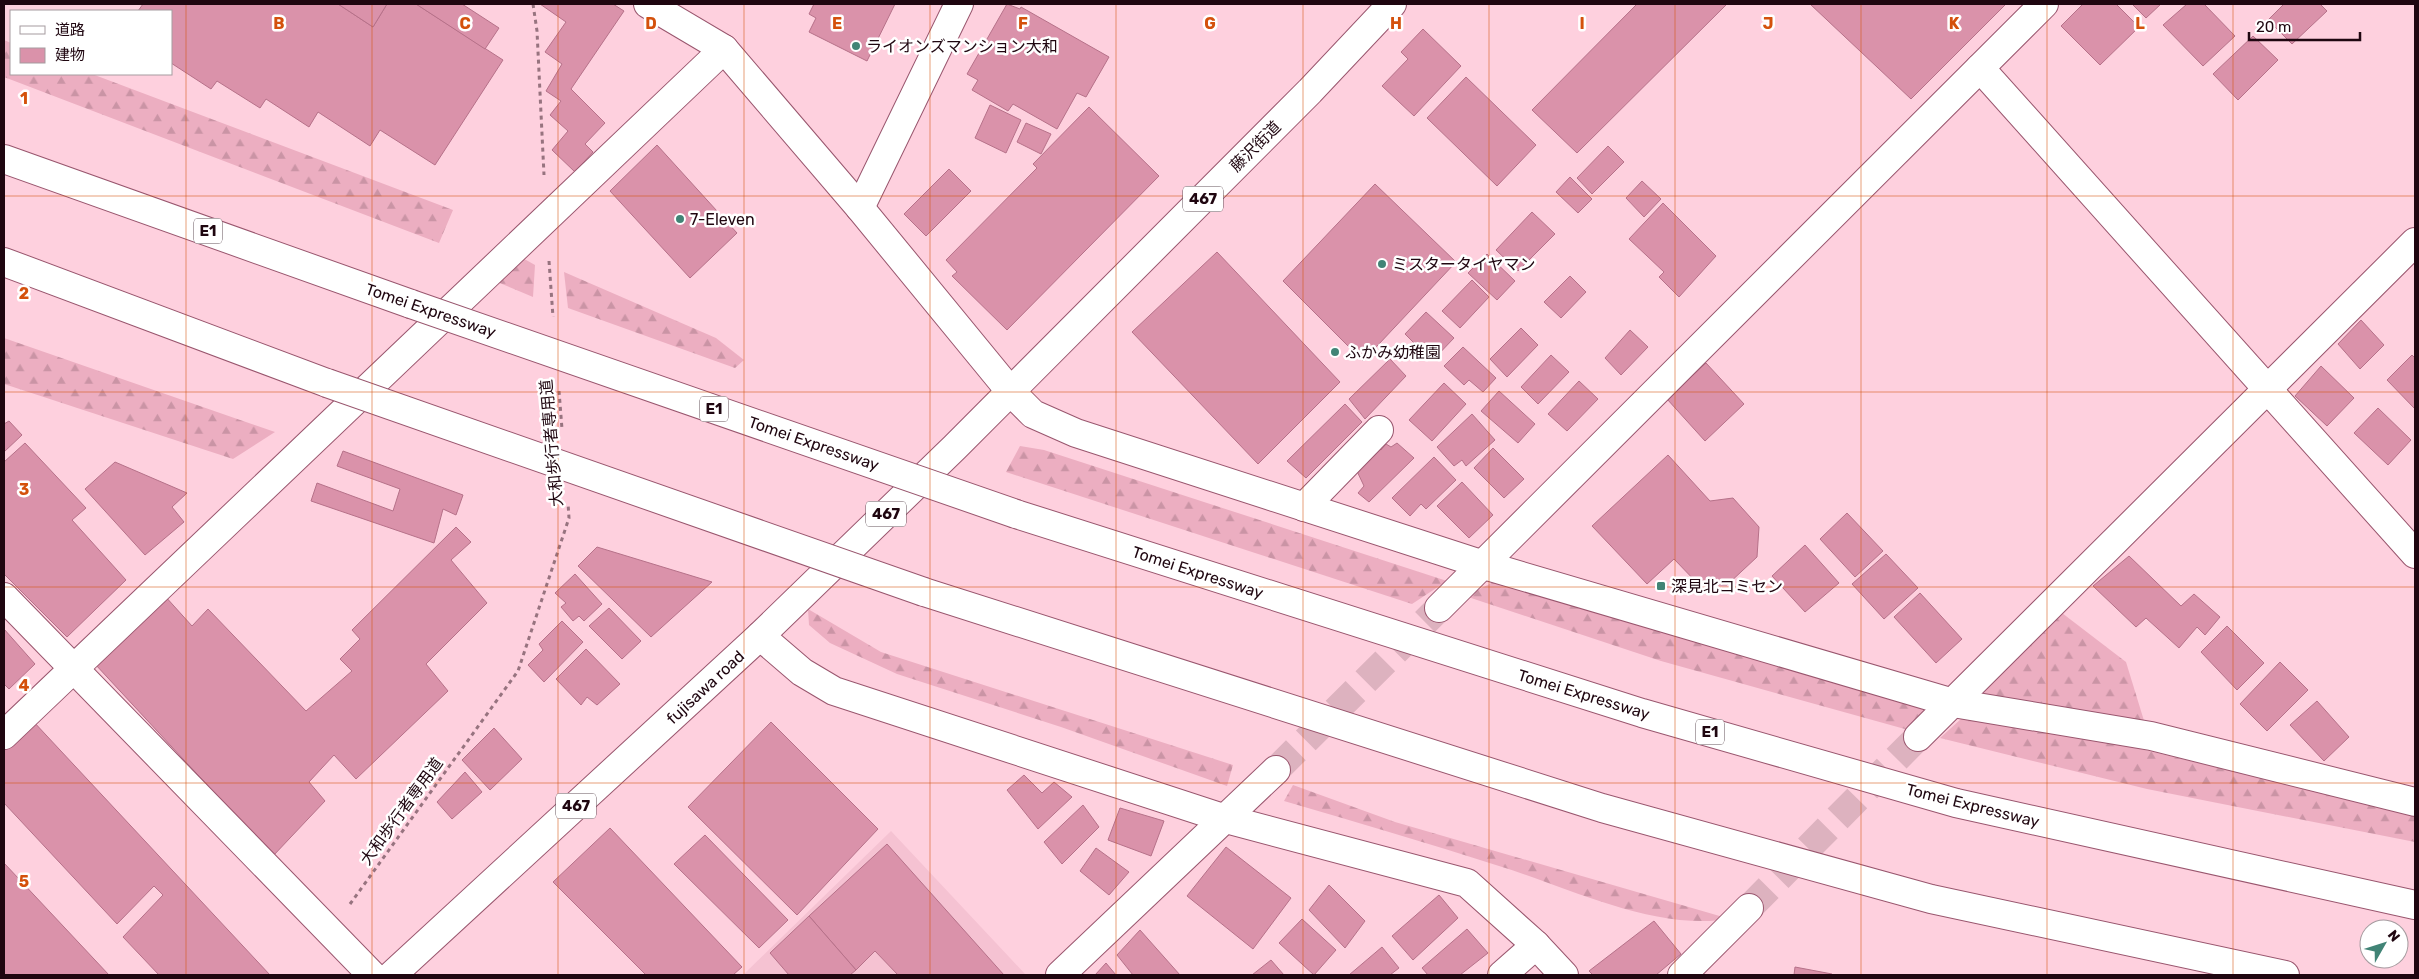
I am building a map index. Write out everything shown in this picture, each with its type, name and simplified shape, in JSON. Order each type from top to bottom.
[{"type":"main road","points":[[648,4],[724,49],[860,208],[1011,392],[1034,414],[1076,433],[1484,564],[1953,703],[2150,736],[2415,802]]},
{"type":"main road","points":[[860,208],[959,4]]},
{"type":"main road","name":"藤沢街道","points":[[1011,392],[1310,91],[1392,4]]},
{"type":"main road","points":[[1439,608],[2044,4]]},
{"type":"main road","points":[[4,735],[724,49]]},
{"type":"main road","points":[[1980,68],[2415,554]]},
{"type":"main road","name":"Tomei Expressway","points":[[4,159],[412,304],[1016,514],[1642,713],[1956,804],[2415,905]]},
{"type":"main road","points":[[1918,737],[2415,242]]},
{"type":"main road","points":[[4,262],[328,383],[924,592],[1602,808],[1931,899],[2285,975]]},
{"type":"main road","name":"fujisawa road","points":[[392,975],[760,636],[1011,392]]},
{"type":"main road","points":[[1304,507],[1379,430]]},
{"type":"main road","points":[[4,597],[372,975]]},
{"type":"main road","points":[[760,636],[802,672],[834,691],[1226,819],[1466,883],[1536,945],[1564,975]]},
{"type":"main road","points":[[1060,975],[1276,770]]},
{"type":"main road","points":[[1682,975],[1749,908]]},
{"type":"main road","points":[[1502,975],[1536,945]]},
{"type":"path","points":[[533,4],[537,31],[545,218],[554,325]]},
{"type":"path","name":"大和歩行者専用道","points":[[558,383],[562,431]]},
{"type":"path","name":"大和歩行者専用道","points":[[331,932],[518,671],[569,518],[568,499]]},
{"type":"shaded area","points":[[891,831],[1026,975],[743,975]]},
{"type":"green space","points":[[4,40],[10,43],[10,75],[95,75],[453,210],[439,243],[4,77]]},
{"type":"green space","points":[[519,256],[535,265],[533,297],[490,279]]},
{"type":"green space","points":[[564,272],[716,338],[744,360],[735,368],[568,308]]},
{"type":"green space","points":[[4,338],[275,432],[233,459],[4,384]]},
{"type":"green space","points":[[1020,446],[1044,450],[1447,581],[1412,604],[1006,472]]},
{"type":"green space","points":[[1498,580],[1933,704],[1912,731],[1661,661],[1465,596]]},
{"type":"green space","points":[[808,609],[881,652],[1233,765],[1227,786],[1061,727],[897,674],[830,643],[809,625]]},
{"type":"green space","points":[[2062,613],[2126,662],[2145,724],[1953,703]]},
{"type":"green space","points":[[1972,709],[2304,788],[2415,809],[2415,842],[2147,789],[1940,738]]},
{"type":"green space","points":[[1293,785],[1395,822],[1730,919],[1701,921],[1672,919],[1642,913],[1583,896],[1499,866],[1284,801]]},
{"type":"building","points":[[143,4],[338,4],[373,27],[387,4],[416,4],[503,60],[435,165],[380,130],[370,146],[318,112],[309,127],[266,99],[260,108],[217,81],[211,89],[172,64],[172,10],[139,10]]},
{"type":"building","points":[[338,4],[387,4],[373,27]]},
{"type":"building","points":[[416,4],[462,4],[499,28],[485,49]]},
{"type":"building","points":[[540,4],[613,4],[624,11],[571,89],[605,123],[585,144],[593,152],[575,172],[552,150],[568,131],[550,115],[561,101],[546,91],[562,64],[545,52],[566,22]]},
{"type":"building","name":"ライオンズマンション大和","points":[[814,4],[895,4],[867,61],[809,32],[816,18],[809,14]]},
{"type":"building","points":[[1007,4],[1020,9],[1021,7],[1109,57],[1086,97],[1077,93],[1057,129],[1013,104],[1008,111],[972,90],[978,80],[967,74]]},
{"type":"building","points":[[1637,4],[1727,4],[1577,153],[1532,110]]},
{"type":"building","points":[[1810,4],[2006,4],[1911,99]]},
{"type":"building","points":[[2083,4],[2116,4],[2139,27],[2100,65],[2061,26]]},
{"type":"building","points":[[2132,4],[2161,4],[2146,18]]},
{"type":"building","points":[[2187,4],[2204,4],[2235,36],[2203,66],[2163,25]]},
{"type":"building","points":[[2284,4],[2320,4],[2327,11],[2292,44],[2268,20]]},
{"type":"building","points":[[1423,29],[1461,66],[1414,116],[1382,86],[1408,59],[1401,52]]},
{"type":"building","points":[[2253,36],[2278,60],[2238,100],[2213,74]]},
{"type":"building","points":[[1466,77],[1536,145],[1497,186],[1427,118]]},
{"type":"building","points":[[990,105],[1021,120],[1006,153],[975,138]]},
{"type":"building","points":[[1089,107],[1159,176],[1007,330],[952,276],[957,272],[946,260],[1037,168],[1033,164]]},
{"type":"building","points":[[1026,123],[1051,134],[1041,154],[1017,142]]},
{"type":"building","points":[[657,145],[737,233],[690,278],[610,191]]},
{"type":"building","points":[[1608,146],[1624,162],[1592,194],[1577,178]]},
{"type":"building","points":[[949,169],[971,191],[926,236],[904,214]]},
{"type":"building","points":[[1570,177],[1592,199],[1578,213],[1556,192]]},
{"type":"building","points":[[1642,181],[1661,199],[1644,217],[1626,198]]},
{"type":"building","points":[[1375,184],[1456,262],[1363,361],[1283,281]]},
{"type":"building","points":[[1663,203],[1716,256],[1679,297],[1659,277],[1664,272],[1629,239]]},
{"type":"building","points":[[1532,212],[1555,234],[1518,271],[1496,250]]},
{"type":"building","points":[[1217,252],[1340,382],[1258,464],[1132,332]]},
{"type":"building","points":[[1487,254],[1515,281],[1497,300],[1468,273]]},
{"type":"building","points":[[1570,276],[1586,292],[1561,318],[1544,302]]},
{"type":"building","points":[[1472,280],[1489,297],[1460,328],[1442,311]]},
{"type":"building","points":[[1426,312],[1454,338],[1432,361],[1405,334]]},
{"type":"building","points":[[2361,320],[2384,345],[2360,369],[2338,344]]},
{"type":"building","points":[[1521,328],[1538,345],[1507,377],[1490,359]]},
{"type":"building","points":[[1630,330],[1648,347],[1621,375],[1605,358]]},
{"type":"building","points":[[1463,347],[1496,378],[1483,392],[1469,380],[1464,385],[1444,366]]},
{"type":"building","points":[[1551,355],[1569,372],[1538,404],[1521,387]]},
{"type":"building","points":[[2412,355],[2415,358],[2415,409],[2387,380]]},
{"type":"building","points":[[1390,359],[1406,376],[1365,419],[1349,399]]},
{"type":"building","points":[[1706,363],[1744,404],[1705,441],[1667,399]]},
{"type":"building","points":[[2321,366],[2354,398],[2327,426],[2295,396]]},
{"type":"building","points":[[1579,381],[1598,399],[1567,431],[1548,414]]},
{"type":"building","points":[[1444,383],[1466,404],[1432,441],[1409,420]]},
{"type":"building","points":[[1499,391],[1535,424],[1518,443],[1481,411]]},
{"type":"building","points":[[1345,404],[1362,422],[1306,478],[1287,461]]},
{"type":"building","points":[[2378,408],[2411,440],[2388,465],[2354,433]]},
{"type":"building","points":[[1472,414],[1495,440],[1466,466],[1462,460],[1454,466],[1437,447]]},
{"type":"building","points":[[9,421],[22,435],[4,452],[4,424]]},
{"type":"building","points":[[25,443],[86,508],[72,520],[126,580],[67,637],[4,574],[4,462]]},
{"type":"building","points":[[1397,443],[1414,458],[1369,502],[1358,493],[1364,486],[1355,467],[1376,446],[1381,450],[1386,444],[1391,447]]},
{"type":"building","points":[[1493,448],[1524,479],[1504,498],[1474,468]]},
{"type":"building","points":[[343,451],[463,495],[456,515],[443,509],[434,543],[311,501],[317,483],[393,511],[400,489],[337,466]]},
{"type":"building","points":[[1668,455],[1710,501],[1733,498],[1759,527],[1757,557],[1727,585],[1699,585],[1674,559],[1647,584],[1592,526]]},
{"type":"building","points":[[1434,457],[1456,480],[1426,509],[1421,504],[1410,516],[1392,498]]},
{"type":"building","points":[[115,462],[187,493],[172,507],[184,522],[145,555],[85,489]]},
{"type":"building","points":[[1462,482],[1493,515],[1469,538],[1437,506]]},
{"type":"building","points":[[1847,513],[1883,551],[1855,577],[1820,539]]},
{"type":"building","points":[[456,527],[471,542],[451,560],[487,603],[426,664],[448,691],[356,779],[334,755],[309,782],[325,801],[273,856],[95,664],[164,595],[192,626],[208,609],[306,711],[352,671],[340,659],[360,639],[352,630]]},
{"type":"building","points":[[1805,545],[1839,583],[1805,612],[1772,576]]},
{"type":"building","points":[[597,547],[712,582],[651,637],[578,566]]},
{"type":"building","points":[[1886,554],[1918,588],[1884,619],[1852,584]]},
{"type":"building","points":[[2129,556],[2181,606],[2194,594],[2220,617],[2205,635],[2197,627],[2179,648],[2146,618],[2136,627],[2093,586]]},
{"type":"building","points":[[575,574],[602,604],[584,621],[579,616],[573,621],[561,607],[566,603],[555,593]]},
{"type":"building","points":[[1920,593],[1962,639],[1936,663],[1894,617]]},
{"type":"building","points":[[609,608],[641,641],[622,659],[589,626]]},
{"type":"building","points":[[562,621],[583,642],[544,682],[528,665],[543,650],[539,644]]},
{"type":"building","points":[[2227,626],[2264,663],[2237,690],[2201,652]]},
{"type":"building","points":[[4,629],[35,664],[9,689],[4,684]]},
{"type":"building","points":[[586,649],[620,684],[597,705],[587,697],[581,705],[556,679]]},
{"type":"building","points":[[2280,662],[2308,690],[2267,731],[2240,704]]},
{"type":"building","points":[[2317,701],[2349,737],[2324,761],[2290,725]]},
{"type":"building","points":[[32,720],[270,975],[159,975],[123,937],[163,895],[154,886],[117,924],[4,803],[4,744]]},
{"type":"building","points":[[771,722],[878,829],[797,915],[688,807]]},
{"type":"building","points":[[494,728],[522,759],[490,790],[462,760]]},
{"type":"building","points":[[465,772],[482,792],[452,819],[437,802]]},
{"type":"building","points":[[1024,775],[1042,793],[1054,782],[1072,797],[1038,829],[1007,790]]},
{"type":"building","points":[[1083,805],[1099,827],[1062,864],[1044,842]]},
{"type":"building","points":[[1120,808],[1164,821],[1151,856],[1108,840]]},
{"type":"building","points":[[610,828],[742,967],[733,975],[646,975],[553,882]]},
{"type":"building","points":[[705,835],[788,920],[759,948],[674,864]]},
{"type":"building","points":[[887,844],[1004,975],[898,975],[875,951],[856,970],[809,916]]},
{"type":"building","points":[[1226,847],[1291,898],[1253,949],[1187,896]]},
{"type":"building","points":[[1096,848],[1129,872],[1109,895],[1080,871]]},
{"type":"building","points":[[4,863],[109,975],[4,975]]},
{"type":"building","points":[[1329,885],[1365,921],[1345,948],[1309,910]]},
{"type":"building","points":[[1439,895],[1458,918],[1413,960],[1392,936]]},
{"type":"building","points":[[809,916],[856,970],[850,975],[789,975],[770,953]]},
{"type":"building","points":[[1302,919],[1336,950],[1314,975],[1279,943]]},
{"type":"building","points":[[1654,921],[1681,954],[1656,975],[1593,975],[1589,971]]},
{"type":"building","points":[[1467,929],[1488,953],[1460,975],[1428,975],[1422,968]]},
{"type":"building","points":[[1140,930],[1180,975],[1133,975],[1117,955]]},
{"type":"building","points":[[1382,947],[1399,968],[1390,975],[1349,975]]},
{"type":"building","points":[[1271,960],[1284,975],[1252,975]]},
{"type":"building","points":[[1106,963],[1116,975],[1095,975]]},
{"type":"building","points":[[1795,967],[1832,974],[1833,975],[1794,975]]},
{"type":"tunnel","points":[[1276,770],[1439,608]]},
{"type":"tunnel","points":[[1749,908],[1918,737]]},
{"type":"place","name":"ライオンズマンション大和","points":[[856,46]]},
{"type":"place","name":"7-Eleven","points":[[680,219]]},
{"type":"place","name":"ミスタータイヤマン","points":[[1382,264]]},
{"type":"place","name":"ふかみ幼稚園","points":[[1335,352]]},
{"type":"place","name":"深見北コミセン","points":[[1661,586]]}]
